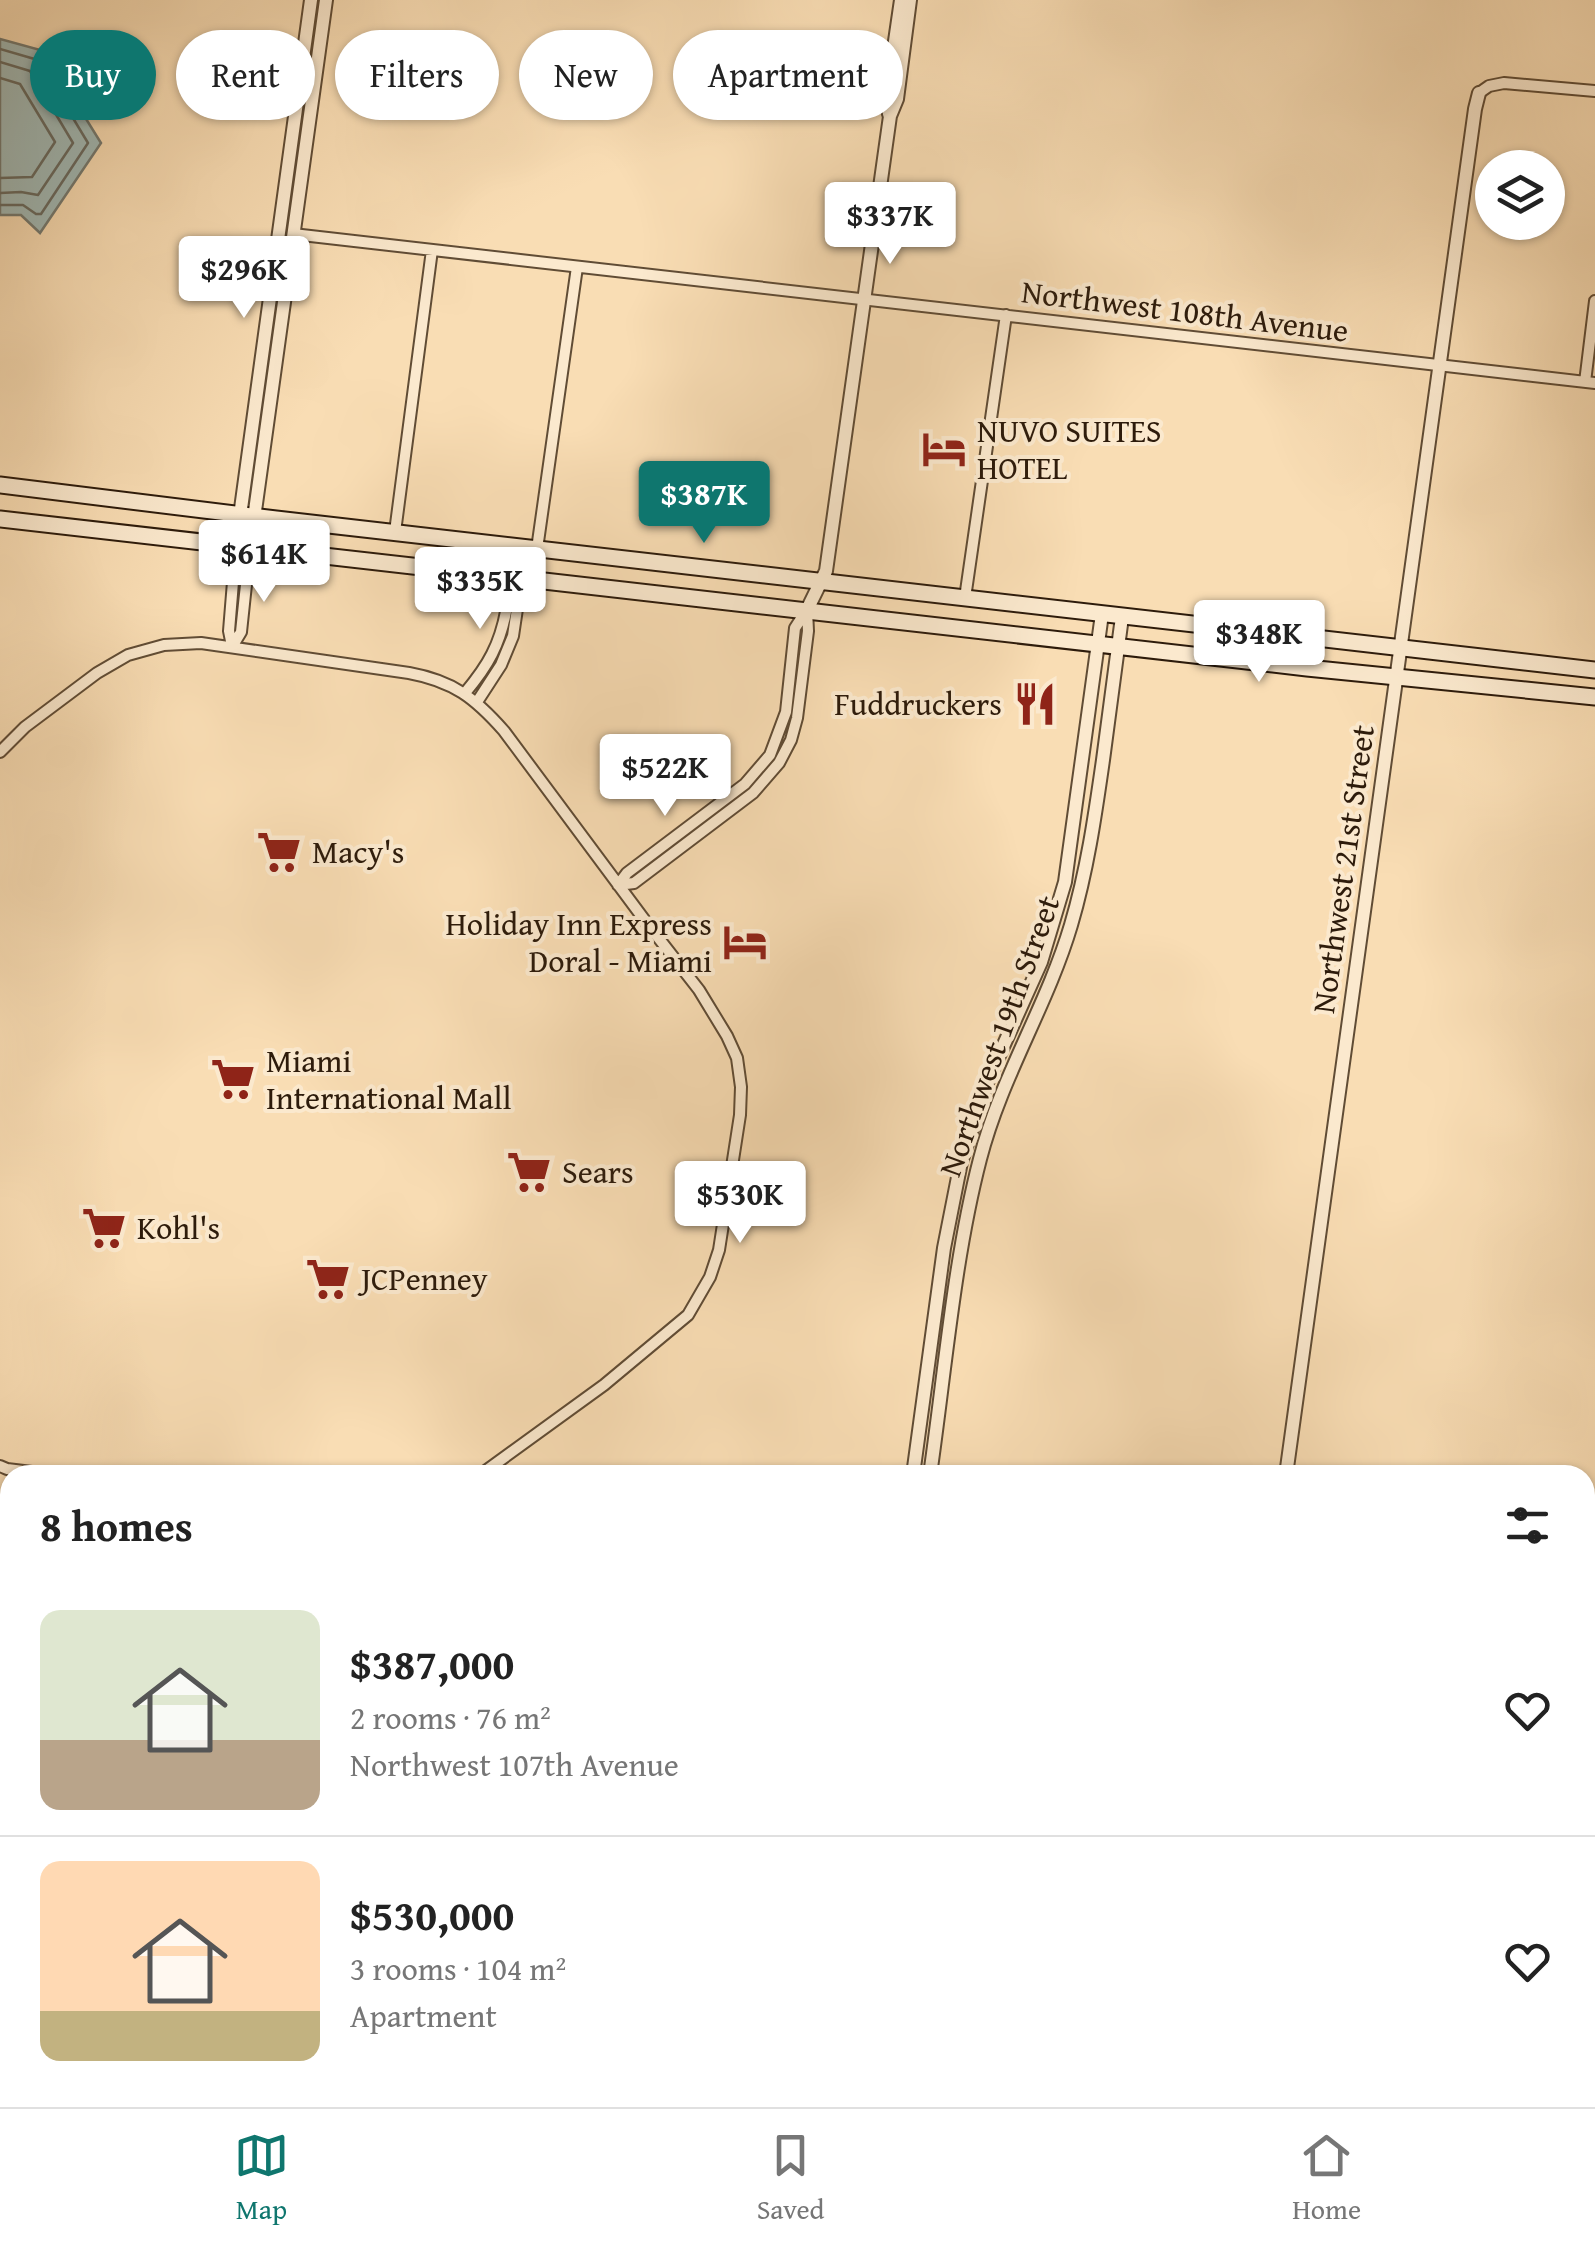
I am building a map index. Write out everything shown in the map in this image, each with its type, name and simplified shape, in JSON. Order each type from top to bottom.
[{"type":"main road","points":[[0,485],[1595,670]]},
{"type":"main road","points":[[0,518],[1595,698]]},
{"type":"main road","points":[[1216,658],[1244,645],[1251,631]]},
{"type":"street","points":[[247,516],[276,359],[311,0]]},
{"type":"street","points":[[232,647],[241,632],[244,546],[261,358],[326,0]]},
{"type":"street","points":[[897,30],[901,0]]},
{"type":"street","points":[[903,53],[910,0]]},
{"type":"street","points":[[1479,94],[1494,84],[1504,83],[1595,91]]},
{"type":"street","name":"Northwest 21st Street","points":[[1287,1465],[1479,94]]},
{"type":"street","points":[[618,885],[634,883],[740,804],[775,770],[791,740],[808,630],[807,610],[826,571],[889,120]]},
{"type":"street","name":"Northwest 108th Avenue","points":[[286,233],[1590,382]]},
{"type":"street","points":[[395,532],[432,250]]},
{"type":"street","points":[[465,693],[500,637],[526,548],[578,266]]},
{"type":"street","points":[[1590,382],[1595,301]]},
{"type":"street","points":[[966,598],[1006,315]]},
{"type":"street","points":[[261,358],[276,359]]},
{"type":"street","points":[[477,702],[508,650],[516,624],[516,578]]},
{"type":"street","name":"Northwest 19th Street","points":[[914,1465],[957,1179],[982,1095],[1041,962],[1061,899],[1102,614]]},
{"type":"street","name":"Northwest 19th Street","points":[[931,1465],[972,1189],[991,1121],[1053,977],[1076,909],[1093,830],[1122,617]]},
{"type":"street","points":[[0,752],[25,727],[84,682],[128,655],[174,643],[232,647],[441,681],[477,702],[510,739],[700,990],[737,1058],[741,1086],[720,1250],[710,1278],[688,1315],[669,1333],[494,1465]]},
{"type":"water","points":[[0,39],[30,47],[30,120],[87,120],[101,143],[40,233],[21,215],[0,215]]},
{"type":"place","name":"NUVO SUITES HOTEL","points":[[944,449]]},
{"type":"place","name":"Fuddruckers","points":[[1035,704]]},
{"type":"place","name":"Macy's","points":[[279,852]]},
{"type":"place","name":"Holiday Inn Express Doral - Miami","points":[[745,942]]},
{"type":"place","name":"Miami International Mall","points":[[233,1079]]},
{"type":"place","name":"Sears","points":[[529,1172]]},
{"type":"place","name":"Kohl's","points":[[104,1228]]},
{"type":"place","name":"JCPenney","points":[[328,1279]]}]
